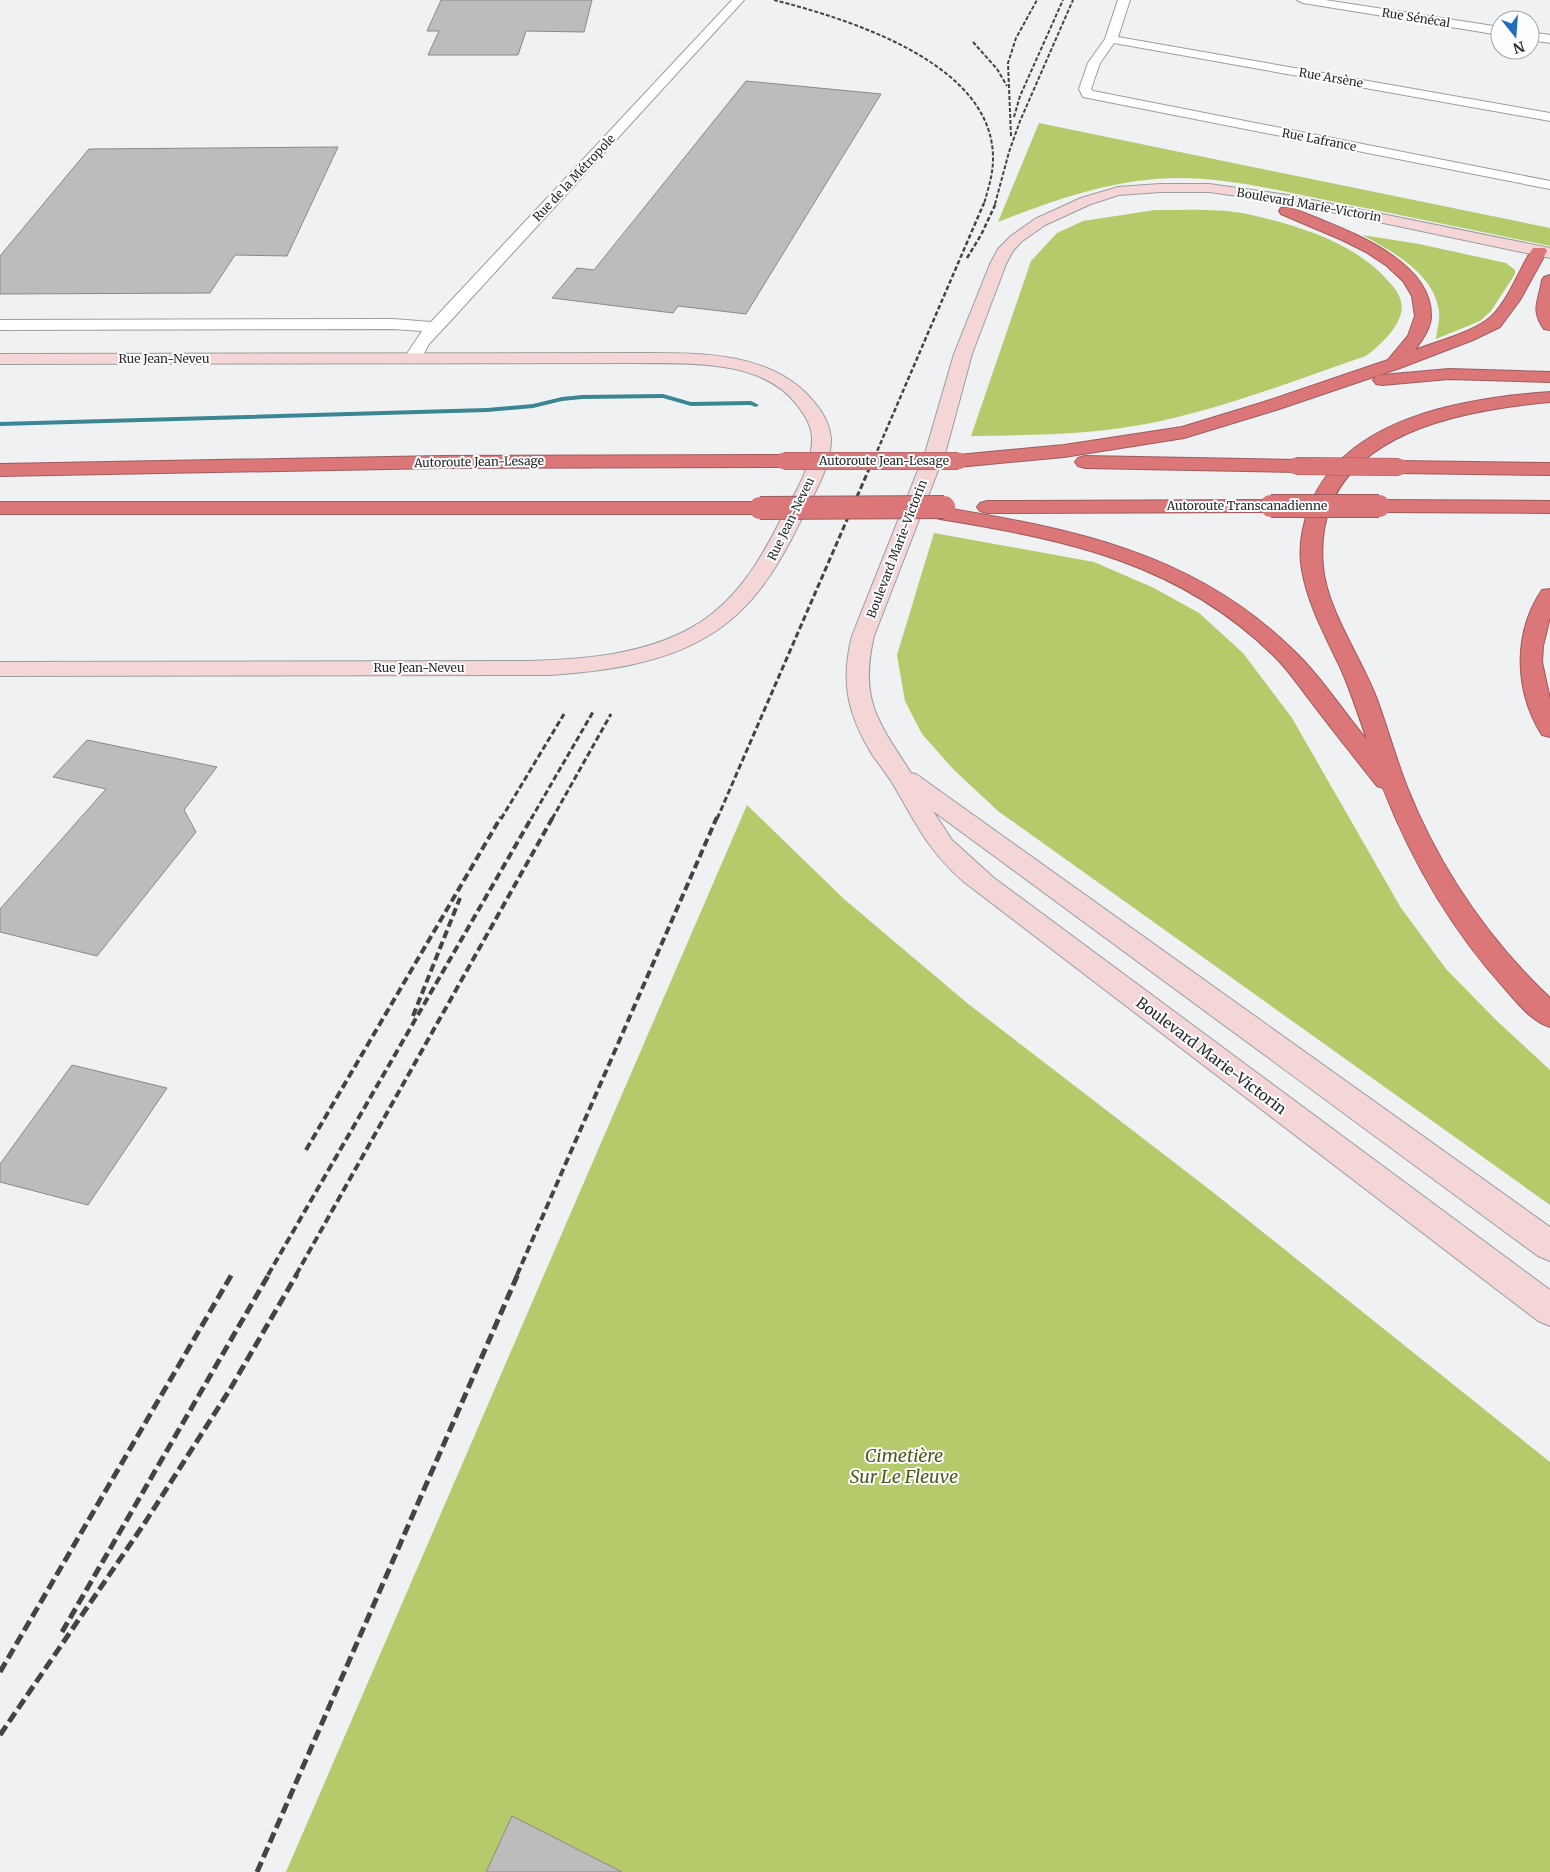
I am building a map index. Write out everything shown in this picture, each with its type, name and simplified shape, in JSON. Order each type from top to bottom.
[{"type":"highway","points":[[1286,211],[1368,247],[1401,271],[1417,290],[1424,308],[1421,327],[1417,336],[1394,364]]},
{"type":"highway","points":[[958,461],[1064,451],[1164,436],[1203,427],[1394,364],[1468,336],[1494,323],[1512,300],[1540,256]]},
{"type":"highway","points":[[1550,288],[1543,310],[1545,318],[1550,325]]},
{"type":"highway","points":[[1292,398],[1354,384],[1408,376],[1472,374],[1550,377]]},
{"type":"highway","points":[[1550,397],[1472,406],[1436,415],[1402,428],[1373,445],[1351,461],[1332,479],[1320,499],[1313,524],[1311,541],[1312,569],[1316,584],[1364,695],[1399,796],[1422,847],[1461,914],[1500,964],[1550,1016]]},
{"type":"highway","points":[[958,461],[1550,469]]},
{"type":"highway","name":"Autoroute Jean-Lesage","points":[[0,470],[452,462],[958,461]]},
{"type":"highway","name":"Autoroute Transcanadienne","points":[[942,510],[1271,506],[1550,507]]},
{"type":"highway","points":[[0,508],[902,507],[942,510],[1034,528],[1090,542],[1152,564],[1216,598],[1253,625],[1284,653],[1399,796]]},
{"type":"highway","points":[[1550,595],[1536,622],[1530,651],[1533,686],[1550,729]]},
{"type":"street","name":"Rue de la Métropole","points":[[413,358],[422,342],[738,0]]},
{"type":"street","points":[[1111,39],[1124,0]]},
{"type":"street","name":"Rue Sénécal","points":[[1302,0],[1490,29]]},
{"type":"street","name":"Rue Lafrance","points":[[1111,39],[1094,63],[1084,89],[1088,94],[1550,185]]},
{"type":"street","name":"Rue Arsène","points":[[1111,39],[1550,117]]},
{"type":"street","name":"Boulevard Marie-Victorin","points":[[1550,267],[1540,256],[1288,198],[1224,190],[1177,187],[1118,191],[1048,217],[1016,238],[1002,256],[963,354],[936,450],[861,643],[856,676],[859,702],[878,745],[900,775],[936,838],[985,884],[1550,1310]]},
{"type":"street","name":"Boulevard Marie-Victorin","points":[[1068,209],[1140,200],[1177,198],[1223,201],[1540,256]]},
{"type":"street","points":[[0,325],[393,324],[436,327]]},
{"type":"street","name":"Rue Jean-Neveu","points":[[0,359],[413,358],[670,359],[714,361],[747,366],[782,381],[806,403],[820,429],[822,439],[813,473],[775,553],[762,575],[746,596],[722,617],[698,633],[636,657],[577,667],[538,668],[0,669]]},
{"type":"street","name":"Boulevard Marie-Victorin","points":[[900,775],[1550,1246]]},
{"type":"green space","points":[[1039,123],[1550,228],[1550,246],[1268,188],[1223,181],[1178,178],[1134,181],[1114,185],[1055,201],[998,222]]},
{"type":"green space","points":[[1155,210],[1236,212],[1285,224],[1324,237],[1360,256],[1392,285],[1402,304],[1399,319],[1387,337],[1366,356],[1209,409],[1156,422],[1110,430],[1064,434],[971,436],[1031,261],[1057,233],[1083,221]]},
{"type":"green space","points":[[1362,235],[1419,244],[1506,263],[1515,270],[1515,274],[1491,311],[1480,321],[1436,339],[1439,312],[1436,298],[1430,286],[1421,275],[1398,256]]},
{"type":"green space","points":[[934,533],[1094,562],[1154,588],[1199,613],[1243,653],[1292,718],[1401,908],[1446,969],[1497,1021],[1550,1070],[1550,1205],[998,811],[954,770],[922,734],[905,701],[897,655]]},
{"type":"green space","name":"Cimetière Sur Le Fleuve","points":[[747,805],[844,899],[967,1003],[1214,1193],[1550,1462],[1550,1872],[286,1872]]},
{"type":"building","points":[[441,0],[592,0],[584,32],[526,31],[518,55],[428,55],[439,31],[427,31]]},
{"type":"building","points":[[746,81],[881,94],[746,314],[678,306],[673,313],[552,298],[577,268],[594,270]]},
{"type":"building","points":[[338,147],[287,256],[235,255],[210,293],[0,294],[0,256],[89,149]]},
{"type":"building","points":[[87,740],[217,767],[184,810],[196,832],[97,956],[0,932],[0,909],[106,789],[53,777]]},
{"type":"building","points":[[72,1065],[167,1088],[88,1205],[0,1182],[0,1164]]},
{"type":"building","points":[[512,1816],[622,1872],[486,1872]]},
{"type":"waterway","points":[[0,424],[487,410],[533,406],[562,399],[582,397],[663,396],[691,404],[751,403],[756,405]]},
{"type":"railway","points":[[774,0],[840,19],[876,33],[912,51],[944,72],[970,96],[987,125],[993,159],[984,204]]},
{"type":"railway","points":[[1011,136],[1008,63],[1016,38],[1037,0]]},
{"type":"railway","points":[[1014,117],[1020,96],[1063,0]]},
{"type":"railway","points":[[995,204],[1009,152],[1020,121],[1073,0]]},
{"type":"railway","points":[[973,42],[997,69],[1007,86]]},
{"type":"railway","points":[[869,470],[984,203]]},
{"type":"railway","points":[[967,258],[981,235],[996,203]]},
{"type":"railway","points":[[717,819],[869,469]]},
{"type":"railway","points":[[531,819],[593,712]]},
{"type":"railway","points":[[501,819],[564,714]]},
{"type":"railway","points":[[552,819],[611,714]]},
{"type":"railway","points":[[306,1150],[501,817]]},
{"type":"railway","points":[[268,1275],[532,817]]},
{"type":"railway","points":[[296,1275],[553,817]]},
{"type":"railway","points":[[517,1275],[717,817]]},
{"type":"railway","points":[[413,1016],[460,898]]},
{"type":"railway","points":[[0,1672],[232,1274]]},
{"type":"railway","points":[[62,1632],[269,1274]]},
{"type":"railway","points":[[0,1735],[144,1524],[229,1391],[297,1274]]},
{"type":"railway","points":[[257,1872],[518,1274]]}]
